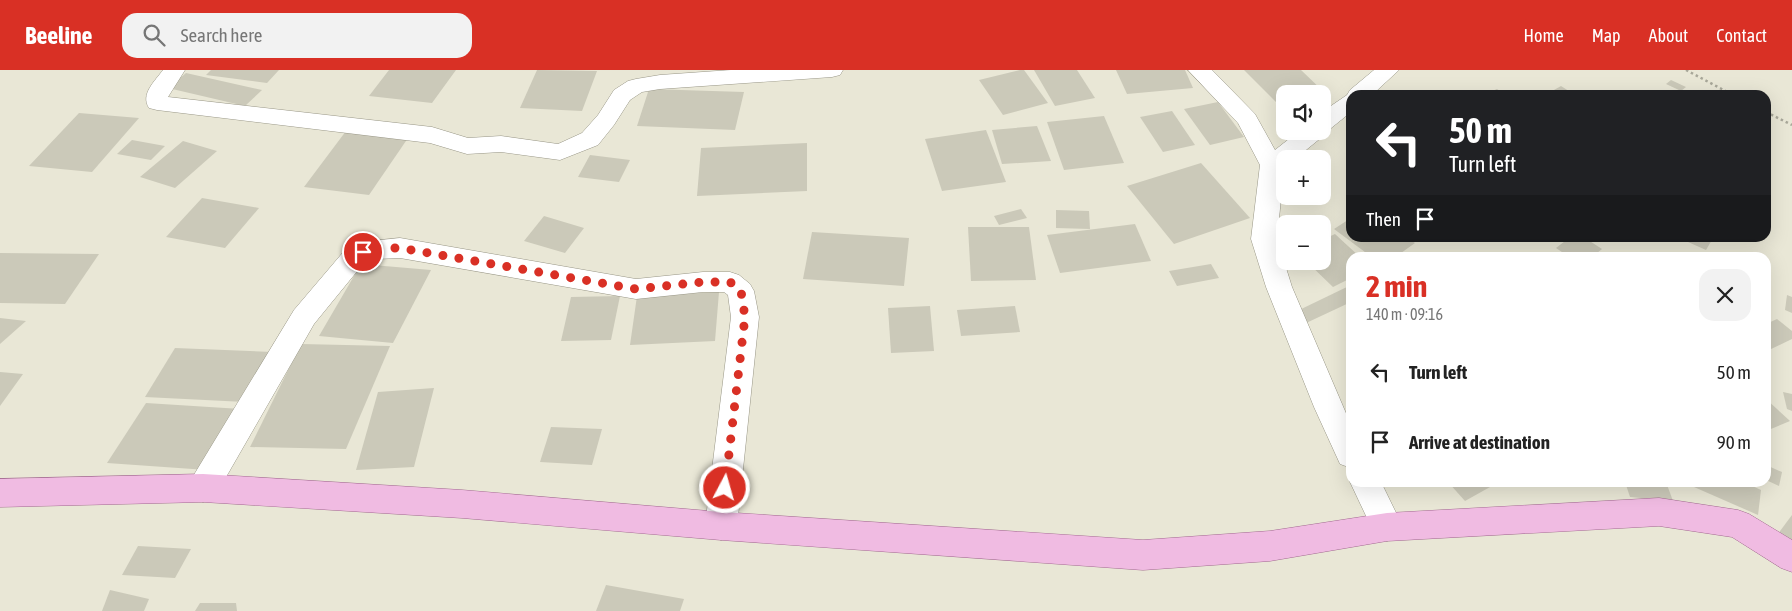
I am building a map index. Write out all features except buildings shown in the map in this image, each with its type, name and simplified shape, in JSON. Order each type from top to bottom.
[{"type":"main road","points":[[0,494],[203,488],[462,504],[721,526],[1142,555],[1270,546],[1387,527],[1659,512],[1738,524],[1792,557]]},
{"type":"street","points":[[174,70],[157,95],[157,103],[432,135],[467,146],[502,144],[560,152],[590,139],[606,120],[622,95],[636,86],[660,82],[832,70]]},
{"type":"street","points":[[1198,70],[1247,118],[1272,165],[1264,239],[1282,297],[1328,407],[1346,444]]},
{"type":"street","points":[[1364,90],[1388,70]]},
{"type":"street","points":[[1331,117],[1346,105]]},
{"type":"street","points":[[1272,165],[1303,140]]},
{"type":"street","points":[[203,488],[304,317],[354,257],[363,252],[381,248],[400,248],[636,289],[703,282],[730,282],[741,291],[745,317],[721,526]]},
{"type":"street","points":[[1367,487],[1387,527]]},
{"type":"path","points":[[1686,70],[1724,90]]},
{"type":"path","points":[[1771,114],[1792,125]]},
{"type":"route","points":[[363,252],[381,248],[400,248],[636,289],[703,282],[730,282],[741,291],[745,317],[725,488]]}]
